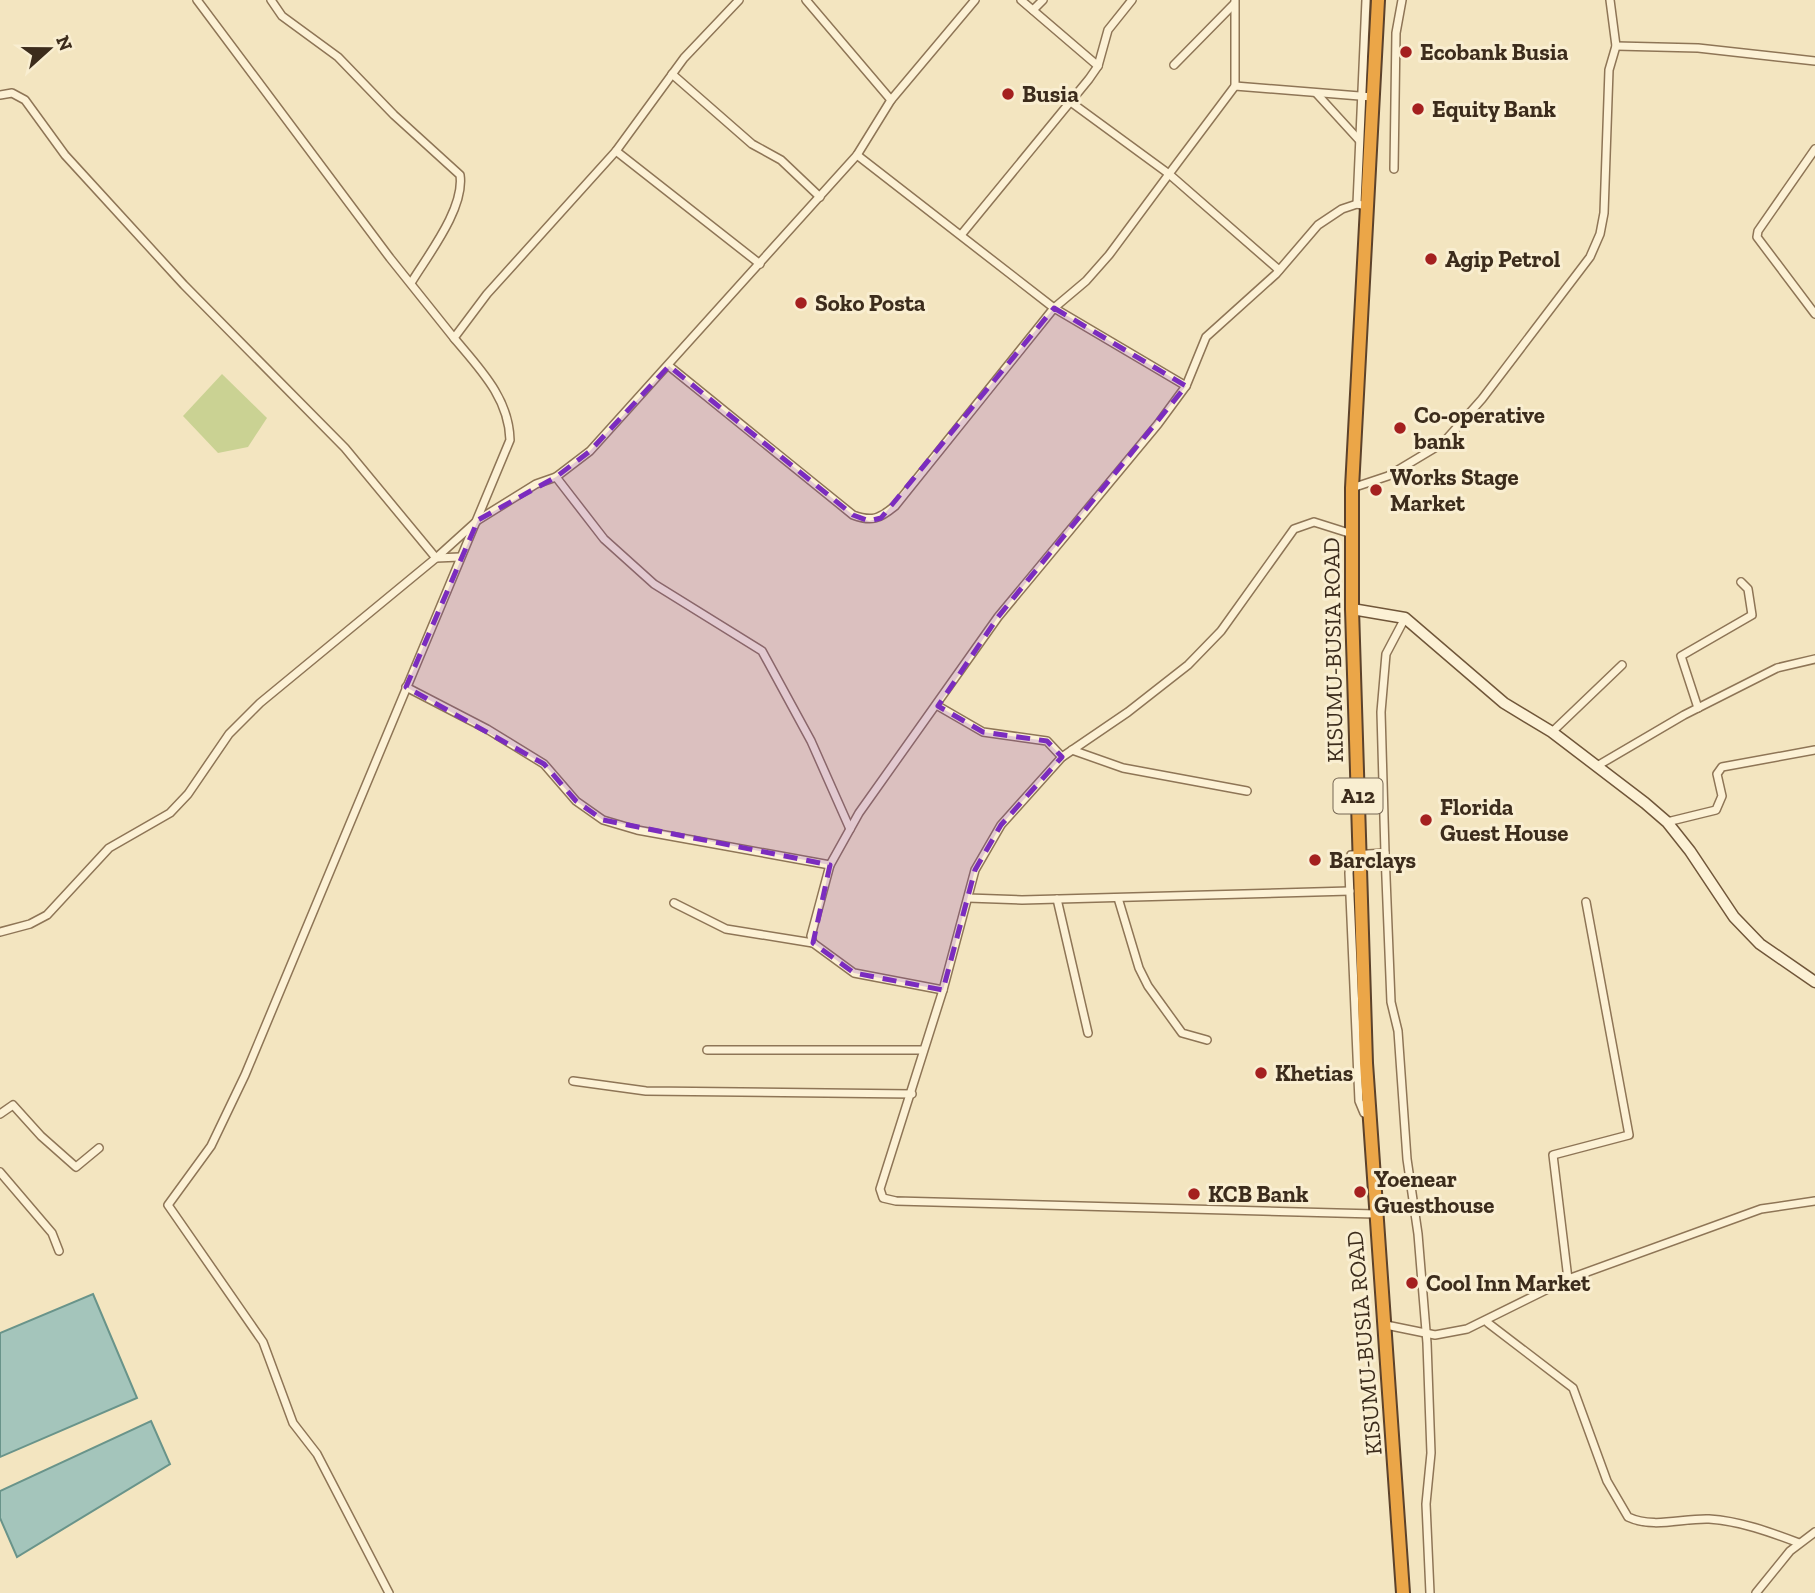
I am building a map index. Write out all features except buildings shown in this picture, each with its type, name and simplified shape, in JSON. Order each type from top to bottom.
[{"type":"highway","name":"KISUMU-BUSIA ROAD","points":[[1378,0],[1367,97],[1352,488],[1352,608],[1375,1214],[1386,1325],[1403,1592]]},
{"type":"street","points":[[197,0],[411,283],[491,383],[505,407],[510,425],[510,440],[478,520],[460,557],[245,1075],[211,1146],[168,1205],[263,1342],[293,1423],[317,1454],[388,1593]]},
{"type":"street","points":[[271,0],[282,16],[338,57],[394,115],[460,175],[462,186],[449,222],[411,283]]},
{"type":"street","points":[[806,0],[891,100]]},
{"type":"street","points":[[0,932],[30,925],[47,915],[109,849],[170,813],[188,794],[229,734],[260,703],[436,558],[478,520],[536,484],[556,477],[590,451],[857,155],[891,100],[975,0]]},
{"type":"street","points":[[1021,0],[1098,66]]},
{"type":"street","points":[[1033,10],[1043,0]]},
{"type":"street","points":[[961,235],[1072,103],[1098,66],[1108,30],[1132,0]]},
{"type":"street","points":[[1357,204],[1360,141],[1367,97],[1366,0]]},
{"type":"street","points":[[1394,169],[1396,33],[1402,0]]},
{"type":"street","points":[[1352,488],[1388,476],[1443,443],[1482,399],[1590,257],[1600,234],[1604,213],[1609,71],[1616,46],[1610,0]]},
{"type":"street","points":[[454,338],[487,294],[616,151],[672,74],[737,1]]},
{"type":"street","points":[[1174,65],[1234,2]]},
{"type":"street","points":[[669,366],[853,515],[869,521],[881,517],[895,506],[1054,308],[1086,281],[1109,255],[1235,86],[1234,2]]},
{"type":"street","points":[[1616,46],[1698,48],[1815,61]]},
{"type":"street","points":[[672,74],[752,144],[781,160],[820,197]]},
{"type":"street","points":[[1235,86],[1367,97]]},
{"type":"street","points":[[0,95],[12,93],[25,100],[65,155],[184,285],[345,448],[436,558]]},
{"type":"street","points":[[1317,94],[1360,141]]},
{"type":"street","points":[[1072,103],[1169,174],[1279,270]]},
{"type":"street","points":[[1815,149],[1758,231],[1757,237],[1815,314]]},
{"type":"street","points":[[616,151],[760,264]]},
{"type":"street","points":[[857,155],[1054,308],[1186,386]]},
{"type":"street","points":[[813,943],[811,936],[831,864],[850,829],[998,617],[1158,424],[1186,386],[1206,337],[1279,270],[1318,225],[1357,204],[1367,206]]},
{"type":"street","points":[[556,477],[604,539],[654,584],[762,651],[811,741],[850,829]]},
{"type":"street","points":[[1352,534],[1314,522],[1294,530],[1221,631],[1188,666],[1128,712],[1062,757],[1001,825],[975,870],[943,990],[880,1189],[883,1198],[948,1203],[1375,1214]]},
{"type":"street","points":[[436,558],[460,557]]},
{"type":"street","points":[[1698,708],[1681,656],[1752,615],[1748,589],[1741,582]]},
{"type":"street","points":[[1352,608],[1405,618],[1504,703],[1552,732],[1667,822],[1690,850],[1734,917],[1760,944],[1815,982]]},
{"type":"street","points":[[1405,618],[1386,654],[1381,712],[1391,1002],[1398,1031],[1407,1159],[1418,1234],[1426,1335],[1430,1453],[1426,1517],[1430,1593]]},
{"type":"street","points":[[1597,766],[1698,708],[1777,668],[1800,660],[1815,659]]},
{"type":"street","points":[[1552,732],[1622,665]]},
{"type":"street","points":[[406,687],[487,729],[544,764],[576,801],[603,820],[637,830],[831,864]]},
{"type":"street","points":[[938,706],[983,732],[1047,741],[1062,757]]},
{"type":"street","points":[[1072,750],[1123,768],[1247,790]]},
{"type":"street","points":[[1667,822],[1716,810],[1722,796],[1717,774],[1722,766],[1815,750]]},
{"type":"street","points":[[1370,1114],[1364,1114],[1359,1101],[1350,891],[1351,855],[1385,853]]},
{"type":"street","points":[[968,898],[1118,898],[1350,891]]},
{"type":"street","points":[[1118,898],[1139,968],[1149,986],[1182,1033],[1207,1040]]},
{"type":"street","points":[[1057,899],[1088,1033]]},
{"type":"street","points":[[1568,1279],[1553,1155],[1629,1135],[1586,902]]},
{"type":"street","points":[[674,903],[726,929],[813,943],[854,973],[943,990]]},
{"type":"street","points":[[707,1049],[922,1050]]},
{"type":"street","points":[[573,1081],[646,1091],[912,1094]]},
{"type":"street","points":[[0,1114],[13,1105],[41,1136],[76,1167],[99,1148]]},
{"type":"street","points":[[0,1172],[52,1233],[59,1251]]},
{"type":"street","points":[[1386,1325],[1426,1335],[1466,1329],[1568,1279],[1761,1209],[1815,1201]]},
{"type":"street","points":[[1488,1323],[1573,1388],[1607,1481],[1628,1517],[1638,1522],[1653,1523],[1708,1519],[1727,1521],[1799,1543]]},
{"type":"street","points":[[1756,1593],[1799,1543],[1815,1532]]},
{"type":"highlighted area","points":[[1054,308],[1186,386],[998,617],[938,706],[983,732],[1047,741],[1062,757],[1001,825],[975,870],[943,990],[854,973],[813,943],[830,865],[603,820],[576,801],[544,764],[406,687],[478,520],[556,477],[590,451],[669,366],[853,515],[869,521],[881,518]]},
{"type":"green space","points":[[222,374],[267,418],[248,447],[218,453],[183,416]]},
{"type":"water","points":[[93,1294],[137,1398],[0,1457],[0,1333]]},
{"type":"water","points":[[151,1421],[170,1464],[17,1557],[0,1518],[0,1491]]},
{"type":"place","name":"Ecobank Busia","points":[[1406,52]]},
{"type":"place","name":"Busia","points":[[1008,94]]},
{"type":"place","name":"Equity Bank","points":[[1418,109]]},
{"type":"place","name":"Agip Petrol","points":[[1431,259]]},
{"type":"place","name":"Soko Posta","points":[[801,303]]},
{"type":"place","name":"Co-operative bank","points":[[1400,428]]},
{"type":"place","name":"Works Stage Market","points":[[1376,490]]},
{"type":"place","name":"Florida Guest House","points":[[1426,820]]},
{"type":"place","name":"Barclays","points":[[1315,860]]},
{"type":"place","name":"Khetias","points":[[1261,1073]]},
{"type":"place","name":"Yoenear Guesthouse","points":[[1360,1192]]},
{"type":"place","name":"KCB Bank","points":[[1194,1194]]},
{"type":"place","name":"Cool Inn Market","points":[[1412,1283]]}]
